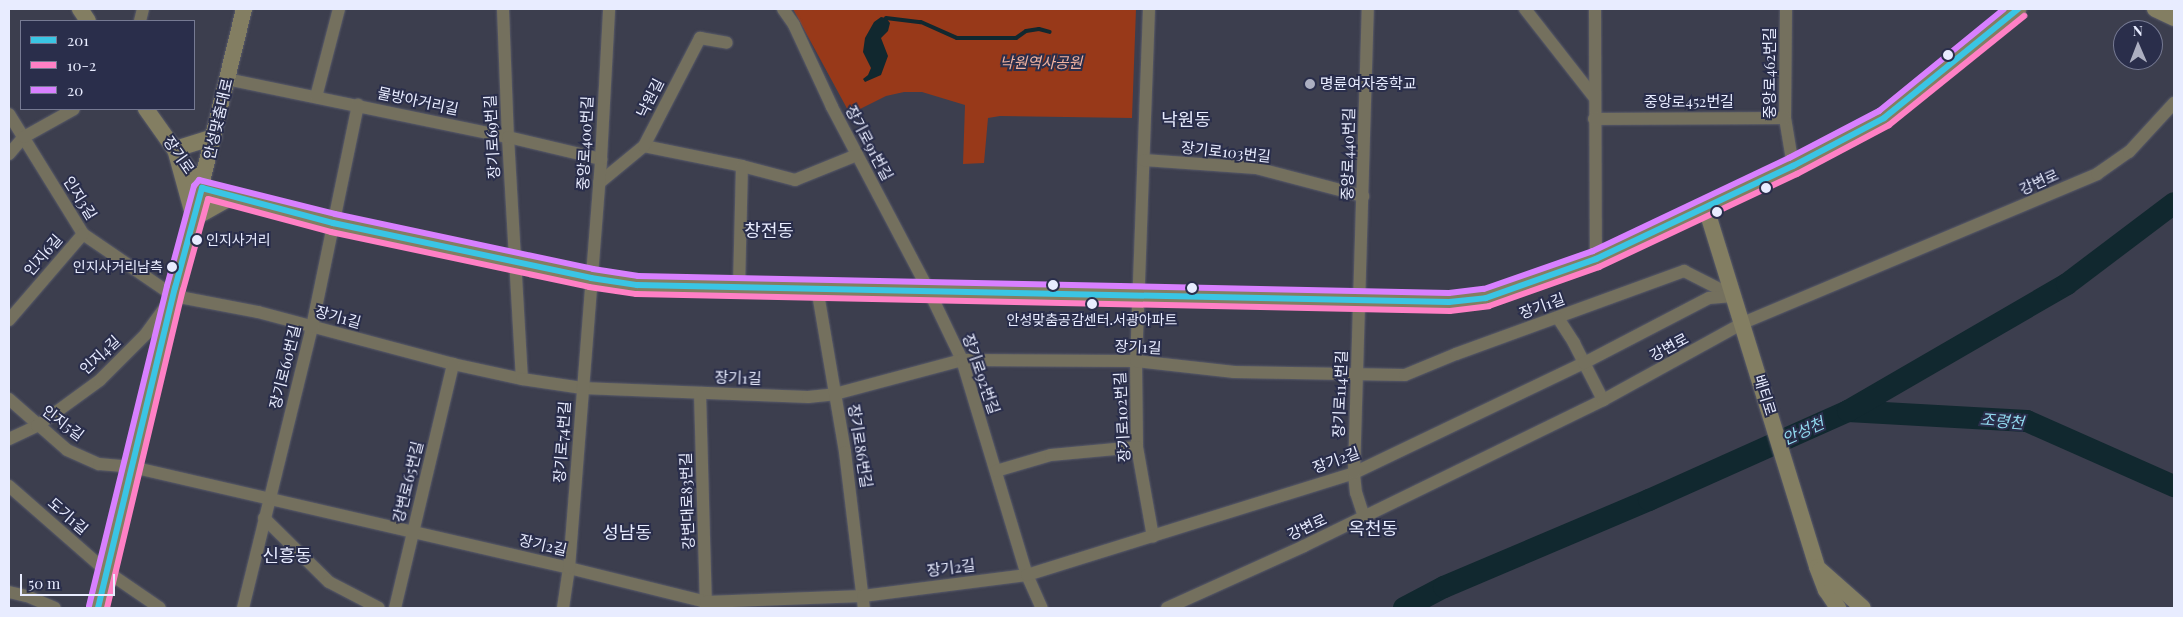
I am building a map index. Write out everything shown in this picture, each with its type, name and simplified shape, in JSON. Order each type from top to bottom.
[{"type":"main road","points":[[80,9],[87,20]]},
{"type":"main road","name":"안성맞춤대로","points":[[98,608],[202,188],[244,9]]},
{"type":"main road","name":"장기로","points":[[147,110],[202,188],[332,223],[516,263],[637,286],[817,288],[1449,302],[1486,298],[1596,259],[1793,166],[1884,118],[2018,9]]},
{"type":"main road","points":[[2154,9],[2174,18]]},
{"type":"main road","points":[[214,137],[175,149],[194,218],[233,196]]},
{"type":"main road","name":"배티로","points":[[1706,208],[1816,567],[1832,588],[1838,608]]},
{"type":"main road","points":[[1832,588],[1863,608]]},
{"type":"street","points":[[316,97],[339,9]]},
{"type":"street","name":"장기로69번길","points":[[503,9],[508,137],[516,263]]},
{"type":"street","name":"중앙로400번길","points":[[591,278],[601,159],[609,9]]},
{"type":"street","name":"장기로91번길","points":[[783,9],[794,25],[832,107],[929,291]]},
{"type":"street","points":[[1139,295],[1149,9]]},
{"type":"street","name":"중앙로440번길","points":[[1360,300],[1368,9]]},
{"type":"street","points":[[1525,9],[1594,97]]},
{"type":"street","points":[[1595,9],[1596,259]]},
{"type":"street","name":"중앙로462번길","points":[[1786,9],[1785,118],[1793,166]]},
{"type":"street","name":"낙원길","points":[[599,184],[644,146],[700,38],[727,44]]},
{"type":"street","name":"물방아거리길","points":[[227,79],[508,137],[601,159]]},
{"type":"street","name":"강변로","points":[[1167,608],[1364,517],[1603,400],[1709,344],[2097,174],[2129,152],[2174,103]]},
{"type":"street","points":[[332,223],[358,105]]},
{"type":"street","points":[[9,154],[24,137],[72,110]]},
{"type":"street","name":"인지3길","points":[[9,114],[83,234],[174,296]]},
{"type":"street","name":"중앙로452번길","points":[[1594,119],[1785,118]]},
{"type":"street","points":[[644,146],[742,166],[795,180],[857,155]]},
{"type":"street","name":"장기로103번길","points":[[1144,160],[1256,168],[1363,196]]},
{"type":"street","points":[[739,287],[742,166]]},
{"type":"street","name":"장기로60번길","points":[[243,608],[312,327],[332,223]]},
{"type":"street","name":"인지6길","points":[[9,320],[83,234]]},
{"type":"street","points":[[516,263],[522,379]]},
{"type":"street","name":"장기1길","points":[[174,296],[258,312],[453,364],[522,379],[582,388],[808,397],[836,394],[962,360],[1136,361],[1234,372],[1405,375],[1456,354],[1684,271],[1733,296]]},
{"type":"street","name":"장기로74번길","points":[[563,608],[569,568],[591,278]]},
{"type":"street","name":"장기로86번길","points":[[817,288],[846,452],[864,602]]},
{"type":"street","name":"장기로92번길","points":[[929,291],[962,360],[1027,574],[1042,608]]},
{"type":"street","name":"장기로102번길","points":[[1139,295],[1136,361],[1137,447],[1152,537]]},
{"type":"street","name":"인지4길","points":[[9,439],[37,426],[100,380],[145,334],[174,296]]},
{"type":"street","name":"장기2길","points":[[132,467],[569,568],[706,605],[864,602],[1027,574],[1152,537],[1354,473],[1584,363],[1709,298],[1733,296]]},
{"type":"street","name":"장기로114번길","points":[[1360,300],[1354,473],[1356,493],[1364,517]]},
{"type":"street","points":[[1558,318],[1603,400]]},
{"type":"street","name":"강변로65번길","points":[[395,608],[453,364]]},
{"type":"street","name":"강변대로83번길","points":[[700,393],[706,605]]},
{"type":"street","name":"인지5길","points":[[9,399],[66,450],[99,464],[132,467]]},
{"type":"street","points":[[996,471],[1051,455],[1137,447]]},
{"type":"street","name":"도기1길","points":[[9,486],[106,571]]},
{"type":"street","points":[[264,518],[329,582],[379,608]]},
{"type":"street","points":[[106,571],[160,608]]},
{"type":"street","points":[[9,592],[27,596],[54,608]]},
{"type":"green space","name":"낙원역사공원","points":[[793,9],[1136,9],[1132,118],[1000,116],[988,118],[984,163],[963,164],[965,105],[922,92],[904,92],[886,96],[850,114]]},
{"type":"water","points":[[881,17],[886,18],[890,23],[888,31],[881,38],[888,56],[881,75],[865,82],[863,79],[868,75],[871,68],[863,52],[865,38],[874,22]]},
{"type":"waterway","points":[[886,18],[921,22],[957,38],[1016,38],[1026,31],[1039,29],[1050,32]]},
{"type":"waterway","name":"안성천","points":[[1404,608],[1444,587],[1649,500],[1848,411],[2067,284],[2174,203]]},
{"type":"waterway","name":"조령천","points":[[1848,411],[2027,421],[2174,486]]},
{"type":"transit line","name":"20","points":[[89,606],[167,286],[194,186],[199,180],[335,214],[593,269],[638,276],[1449,293],[1484,289],[1593,251],[1789,158],[1879,111],[2004,9]]},
{"type":"transit line","name":"201","points":[[98,608],[175,288],[202,188],[333,223],[591,278],[637,285],[1449,302],[1486,298],[1596,259],[1793,166],[1884,118],[2018,9]]},
{"type":"transit line","name":"10-2","points":[[107,608],[183,290],[208,199],[331,232],[589,287],[636,294],[1450,311],[1489,306],[1599,267],[1797,174],[1889,125],[2024,16]]},
{"type":"place","name":"명륜여자중학교","points":[[1310,84]]},
{"type":"place","name":"인지사거리","points":[[197,240]]},
{"type":"place","name":"인지사거리남측","points":[[172,267]]},
{"type":"place","name":"안성맞춤공감센터.서광아파트","points":[[1092,304]]},
{"type":"district","name":"낙원동","points":[[1186,119]]},
{"type":"district","name":"창전동","points":[[769,230]]},
{"type":"district","name":"옥천동","points":[[1373,528]]},
{"type":"district","name":"성남동","points":[[627,532]]},
{"type":"district","name":"신흥동","points":[[287,555]]}]
